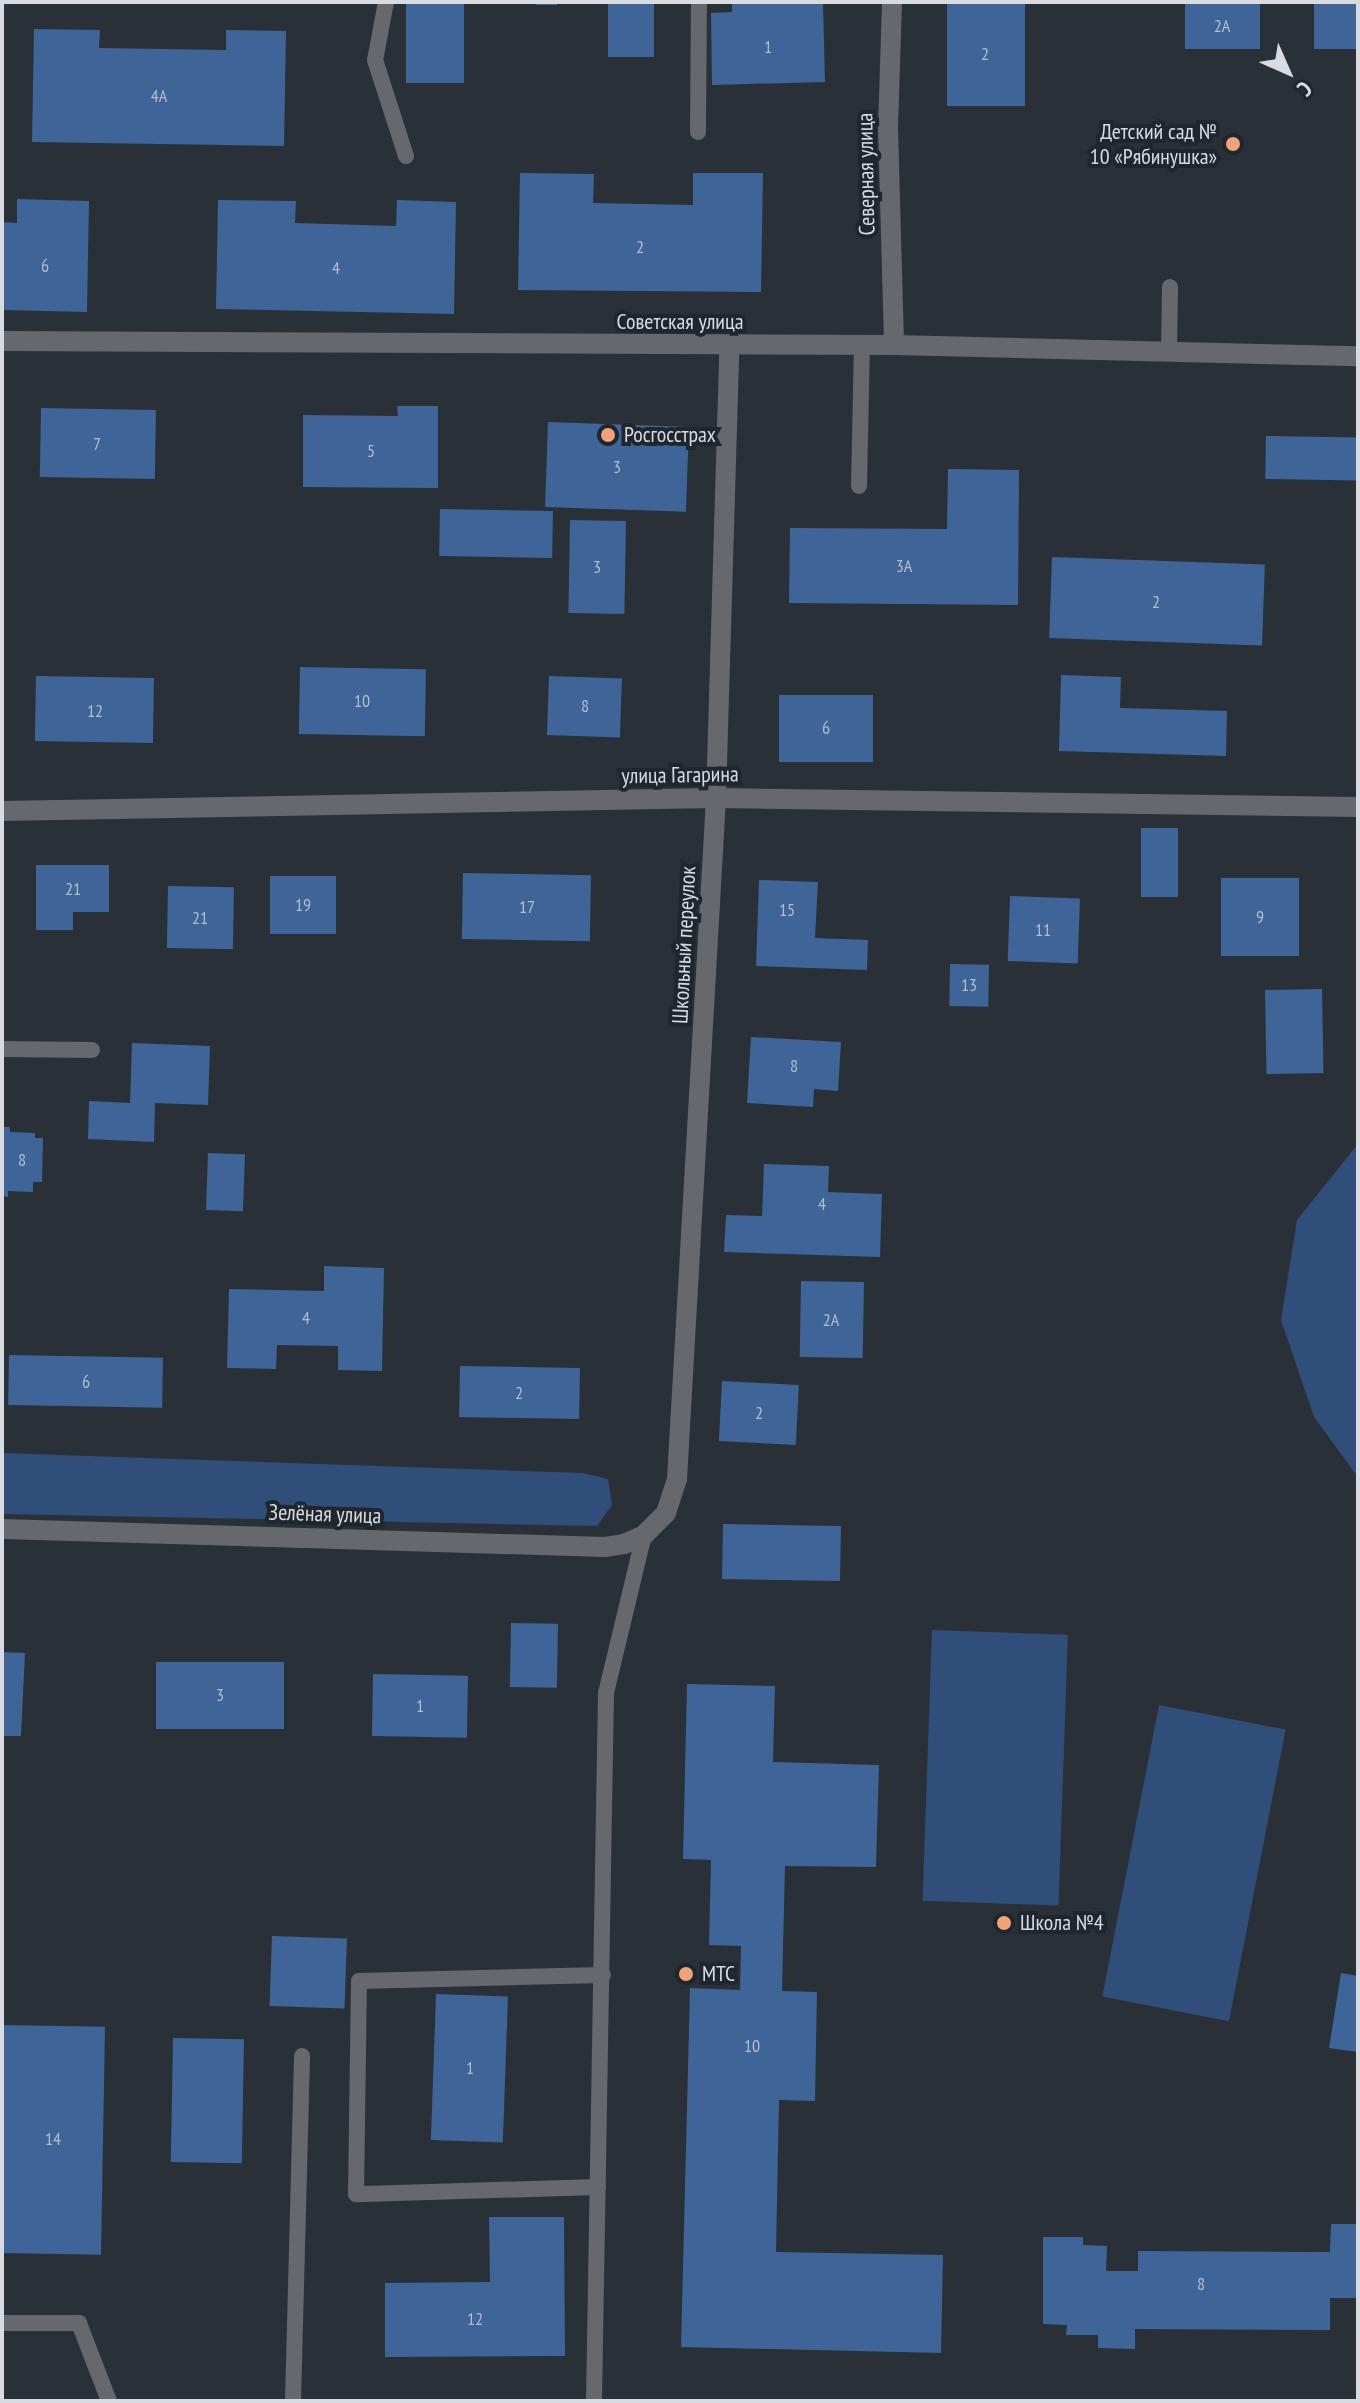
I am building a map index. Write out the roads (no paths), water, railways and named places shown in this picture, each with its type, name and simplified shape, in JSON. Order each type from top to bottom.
[{"type":"street","name":"Северная улица","points":[[892,2],[888,128],[894,345]]},
{"type":"street","name":"Советская улица","points":[[2,341],[729,347],[894,345],[1358,356]]},
{"type":"street","name":"Школьный переулок","points":[[644,1535],[666,1513],[677,1479],[716,798],[729,347]]},
{"type":"street","name":"улица Гагарина","points":[[2,811],[716,798],[1358,807]]},
{"type":"street","name":"Зелёная улица","points":[[2,1529],[605,1547],[624,1544],[644,1535]]},
{"type":"lane","points":[[386,2],[375,60],[406,156]]},
{"type":"lane","points":[[698,132],[699,2]]},
{"type":"lane","points":[[1169,352],[1170,287]]},
{"type":"lane","points":[[859,486],[862,345]]},
{"type":"lane","points":[[2,1049],[92,1050]]},
{"type":"lane","points":[[594,2401],[606,1693],[644,1535]]},
{"type":"lane","points":[[598,2187],[356,2194],[359,1981],[603,1975]]},
{"type":"lane","points":[[293,2401],[302,2056]]},
{"type":"lane","points":[[2,2323],[79,2323],[109,2401]]},
{"type":"place","name":"Детский сад № 10 «Рябинушка»","points":[[1233,144]]},
{"type":"place","name":"Росгосстрах","points":[[608,435]]},
{"type":"place","name":"Школа №4","points":[[1004,1923]]},
{"type":"place","name":"МТС","points":[[686,1974]]}]
